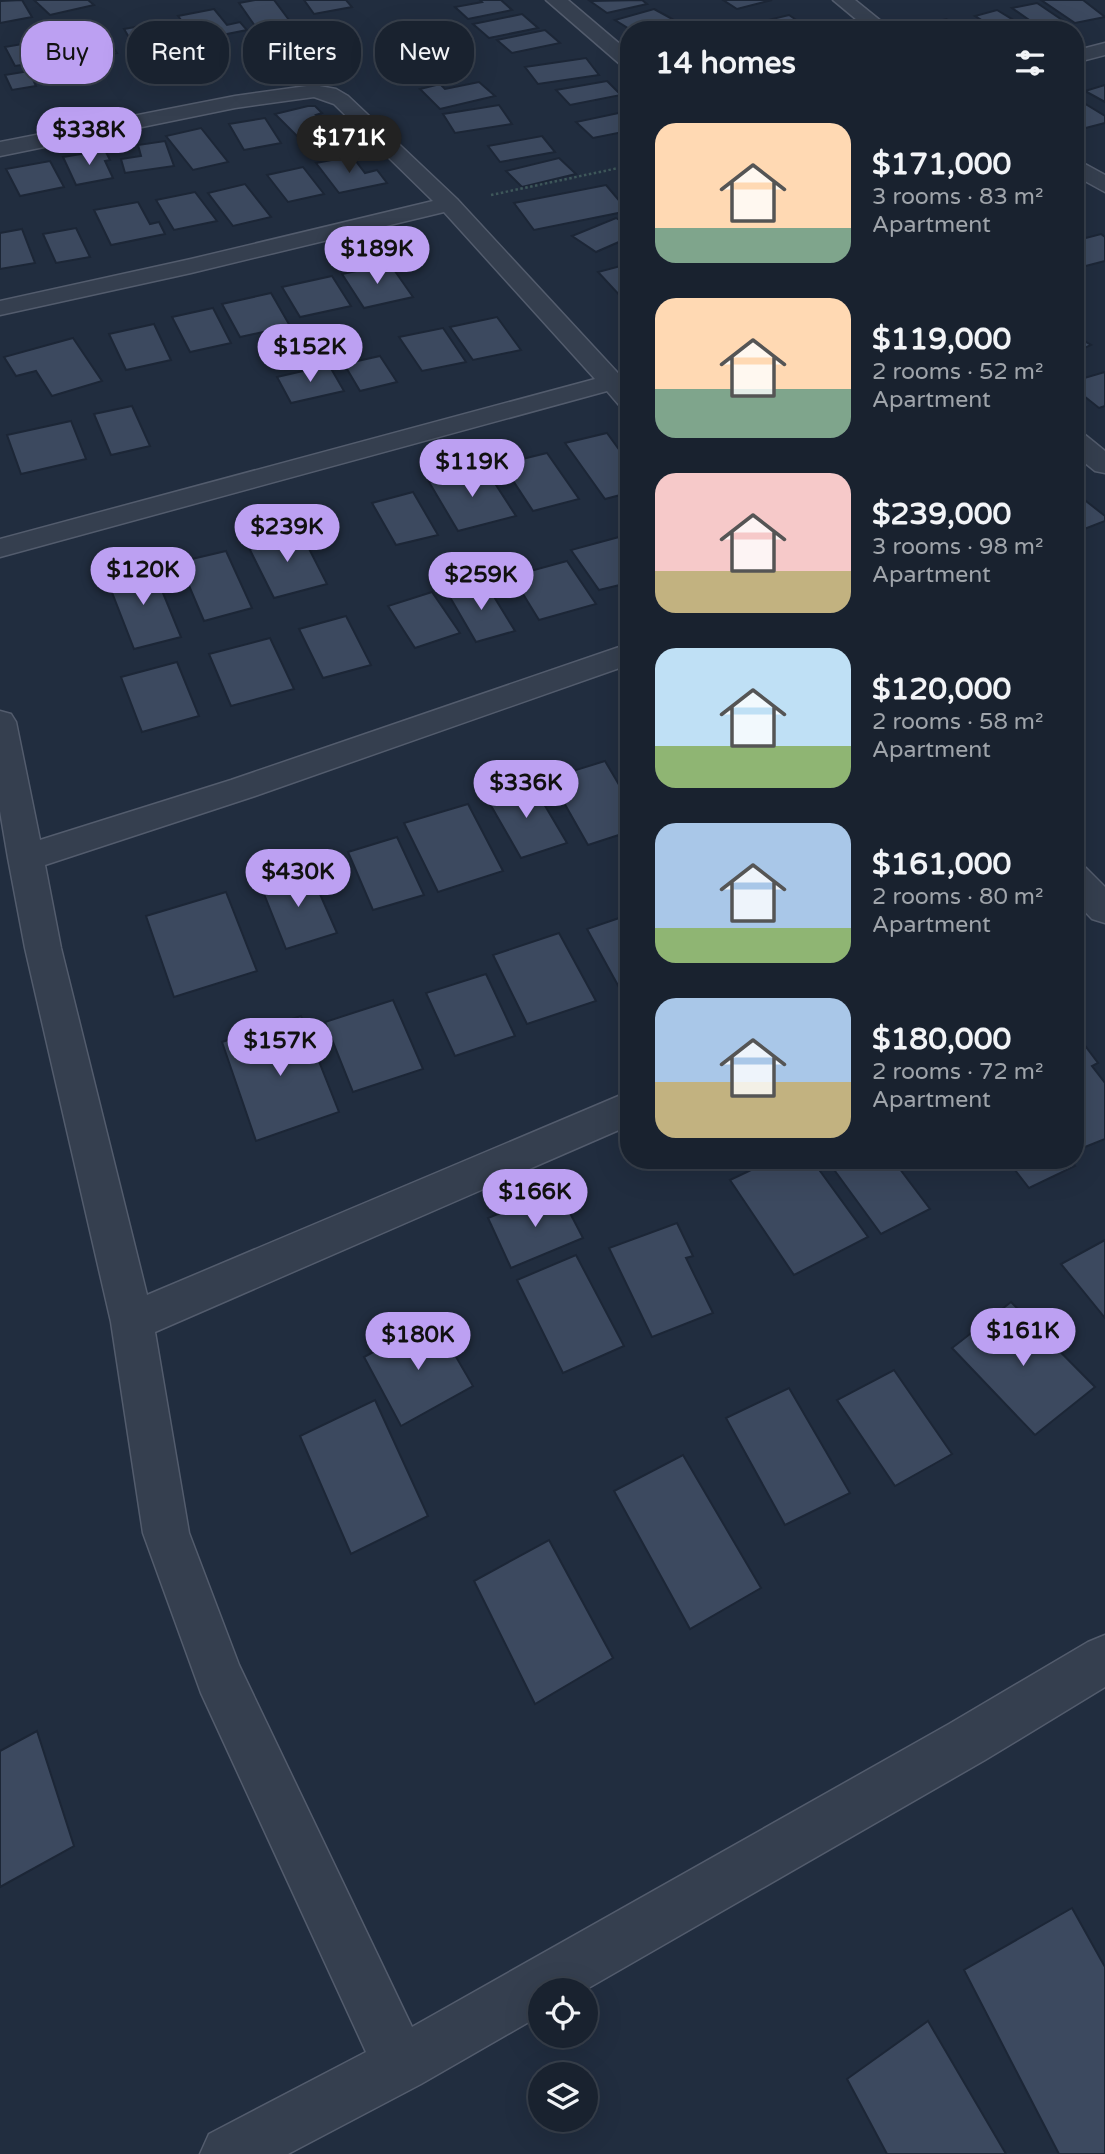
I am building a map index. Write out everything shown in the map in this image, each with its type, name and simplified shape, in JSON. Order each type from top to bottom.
[{"type":"street","points":[[555,0],[620,54]]},
{"type":"street","points":[[843,0],[870,21]]},
{"type":"street","points":[[1084,54],[1105,49]]},
{"type":"street","points":[[0,149],[235,102],[314,91],[329,93],[341,100],[449,204],[620,390],[0,548]]},
{"type":"street","points":[[1084,171],[1105,185]]},
{"type":"street","points":[[0,308],[191,266],[449,204]]},
{"type":"street","points":[[1084,448],[1105,466]]},
{"type":"street","points":[[25,858],[243,788],[620,657]]},
{"type":"street","points":[[0,722],[43,948],[132,1322],[166,1533],[218,1676],[401,2064]]},
{"type":"street","points":[[1084,888],[1105,911],[1084,921]]},
{"type":"street","points":[[132,1322],[620,1111]]},
{"type":"street","points":[[229,2154],[401,2064],[943,1756],[1105,1659]]},
{"type":"path","points":[[449,204],[620,168]]},
{"type":"building","points":[[22,0],[32,17],[0,23],[0,1]]},
{"type":"building","points":[[34,0],[88,0],[94,5],[50,15]]},
{"type":"building","points":[[274,0],[289,20],[252,21],[239,3]]},
{"type":"building","points":[[304,0],[346,0],[352,7],[314,14]]},
{"type":"building","points":[[480,0],[501,0],[512,10],[468,19],[455,7],[482,2]]},
{"type":"building","points":[[642,0],[647,4],[607,13],[590,1]]},
{"type":"building","points":[[723,0],[772,0],[737,9]]},
{"type":"building","points":[[1041,0],[1083,0],[1105,17],[1072,21]]},
{"type":"building","points":[[1037,3],[1064,21],[1031,21],[1012,8]]},
{"type":"building","points":[[214,9],[224,21],[182,21],[178,16]]},
{"type":"building","points":[[654,9],[676,21],[620,21],[620,23],[615,20]]},
{"type":"building","points":[[997,10],[1015,21],[983,21],[975,16]]},
{"type":"building","points":[[522,14],[538,28],[489,38],[474,24]]},
{"type":"building","points":[[789,15],[798,21],[764,21]]},
{"type":"building","points":[[240,22],[243,31],[229,34],[229,25]]},
{"type":"building","points":[[545,30],[560,43],[512,53],[497,40]]},
{"type":"building","points":[[21,44],[21,65],[15,66],[5,47]]},
{"type":"building","points":[[586,58],[599,75],[538,84],[525,67]]},
{"type":"building","points":[[21,72],[21,84],[36,86],[12,90],[5,75]]},
{"type":"building","points":[[607,81],[620,95],[570,105],[556,90]]},
{"type":"building","points":[[479,82],[495,96],[440,109],[420,89],[440,84],[445,89]]},
{"type":"building","points":[[1105,85],[1105,102],[1085,91]]},
{"type":"building","points":[[1084,103],[1105,116],[1105,123],[1084,128]]},
{"type":"building","points":[[499,105],[512,124],[455,133],[443,114]]},
{"type":"building","points":[[315,106],[322,113],[316,115],[332,131],[300,139],[275,114]]},
{"type":"building","points":[[620,113],[620,133],[593,138],[576,122]]},
{"type":"building","points":[[265,118],[281,143],[244,150],[229,124]]},
{"type":"building","points":[[201,128],[228,162],[193,170],[166,136]]},
{"type":"building","points":[[542,136],[555,152],[500,162],[488,146]]},
{"type":"building","points":[[165,141],[174,166],[125,173],[121,159],[141,156],[138,145]]},
{"type":"building","points":[[105,150],[110,160],[105,161],[113,178],[76,185],[63,157]]},
{"type":"building","points":[[352,156],[365,173],[377,170],[387,183],[339,193],[316,163]]},
{"type":"building","points":[[559,158],[576,174],[522,187],[506,171]]},
{"type":"building","points":[[50,161],[64,187],[20,196],[6,169]]},
{"type":"building","points":[[303,167],[324,194],[288,202],[267,175]]},
{"type":"building","points":[[245,184],[271,217],[233,226],[208,193]]},
{"type":"building","points":[[606,185],[620,202],[620,213],[534,230],[514,203]]},
{"type":"building","points":[[195,192],[217,221],[174,230],[156,200]]},
{"type":"building","points":[[138,202],[150,224],[159,222],[165,234],[111,245],[94,210]]},
{"type":"building","points":[[616,218],[620,220],[620,242],[596,252],[572,236]]},
{"type":"building","points":[[76,228],[90,257],[56,263],[43,234]]},
{"type":"building","points":[[22,229],[35,263],[0,269],[0,233]]},
{"type":"building","points":[[1101,234],[1105,237],[1105,261],[1084,266],[1084,238]]},
{"type":"building","points":[[390,264],[413,297],[364,308],[342,274]]},
{"type":"building","points":[[620,266],[620,296],[598,272]]},
{"type":"building","points":[[332,276],[351,306],[300,317],[282,287]]},
{"type":"building","points":[[271,293],[290,326],[240,337],[222,304]]},
{"type":"building","points":[[213,308],[231,343],[190,352],[172,317]]},
{"type":"building","points":[[497,317],[521,350],[473,360],[450,327]]},
{"type":"building","points":[[154,324],[171,360],[126,370],[109,334]]},
{"type":"building","points":[[443,328],[466,362],[422,371],[399,337]]},
{"type":"building","points":[[73,338],[102,381],[52,396],[36,371],[16,376],[4,357]]},
{"type":"building","points":[[380,356],[397,382],[360,391],[344,364]]},
{"type":"building","points":[[329,365],[344,391],[291,403],[277,377]]},
{"type":"building","points":[[1105,372],[1105,406],[1099,408],[1084,396],[1084,378]]},
{"type":"building","points":[[132,406],[150,446],[111,455],[94,414]]},
{"type":"building","points":[[71,421],[86,459],[21,474],[7,435]]},
{"type":"building","points":[[607,433],[620,451],[620,495],[605,499],[565,443]]},
{"type":"building","points":[[547,453],[579,499],[533,511],[502,464]]},
{"type":"building","points":[[485,468],[516,516],[458,531],[429,482]]},
{"type":"building","points":[[413,492],[438,535],[396,545],[372,503]]},
{"type":"building","points":[[1084,500],[1105,516],[1105,521],[1084,529]]},
{"type":"building","points":[[300,531],[327,584],[274,598],[247,544]]},
{"type":"building","points":[[619,537],[620,585],[599,590],[571,550]]},
{"type":"building","points":[[226,551],[252,608],[204,621],[179,562]]},
{"type":"building","points":[[567,561],[596,604],[539,620],[512,576]]},
{"type":"building","points":[[152,566],[181,637],[134,649],[106,577]]},
{"type":"building","points":[[485,582],[515,631],[476,642],[447,592]]},
{"type":"building","points":[[432,592],[460,633],[415,648],[388,606]]},
{"type":"building","points":[[346,616],[371,665],[323,678],[299,629]]},
{"type":"building","points":[[270,638],[294,689],[231,706],[209,654]]},
{"type":"building","points":[[177,662],[199,716],[142,732],[121,677]]},
{"type":"building","points":[[605,761],[620,786],[620,835],[588,845],[550,778]]},
{"type":"building","points":[[531,782],[567,843],[521,858],[486,797]]},
{"type":"building","points":[[468,804],[503,871],[438,892],[404,823]]},
{"type":"building","points":[[397,837],[424,895],[373,910],[348,852]]},
{"type":"building","points":[[309,869],[337,933],[286,949],[260,884]]},
{"type":"building","points":[[226,892],[257,971],[174,997],[146,916]]},
{"type":"building","points":[[620,918],[620,989],[587,929]]},
{"type":"building","points":[[559,933],[596,1001],[527,1024],[493,955]]},
{"type":"building","points":[[486,974],[515,1036],[455,1056],[426,993]]},
{"type":"building","points":[[393,1000],[423,1069],[353,1092],[325,1022]]},
{"type":"building","points":[[301,1016],[339,1112],[256,1141],[222,1042]]},
{"type":"building","points":[[1084,1044],[1098,1063],[1092,1066],[1105,1083],[1105,1139],[1085,1147]]},
{"type":"building","points":[[753,1169],[819,1169],[868,1237],[794,1275],[730,1180]]},
{"type":"building","points":[[834,1169],[900,1169],[930,1209],[881,1234]]},
{"type":"building","points":[[1014,1169],[1069,1169],[1029,1188]]},
{"type":"building","points":[[558,1190],[583,1238],[511,1268],[488,1218]]},
{"type":"building","points":[[677,1223],[693,1256],[686,1258],[713,1313],[652,1337],[609,1248]]},
{"type":"building","points":[[1105,1240],[1105,1318],[1061,1264]]},
{"type":"building","points":[[576,1255],[624,1346],[563,1373],[517,1280]]},
{"type":"building","points":[[1011,1302],[1095,1387],[1035,1435],[952,1348]]},
{"type":"building","points":[[434,1319],[473,1386],[401,1426],[364,1357]]},
{"type":"building","points":[[894,1370],[952,1454],[895,1486],[837,1400]]},
{"type":"building","points":[[789,1388],[850,1493],[785,1525],[726,1418]]},
{"type":"building","points":[[375,1400],[428,1516],[351,1554],[300,1436]]},
{"type":"building","points":[[683,1455],[761,1588],[690,1629],[614,1491]]},
{"type":"building","points":[[549,1540],[613,1658],[535,1704],[474,1581]]},
{"type":"building","points":[[37,1731],[74,1846],[0,1887],[0,1751]]},
{"type":"building","points":[[1072,1908],[1105,1967],[1105,2154],[1059,2154],[964,1970]]},
{"type":"building","points":[[928,2021],[1006,2154],[887,2154],[847,2079]]}]
